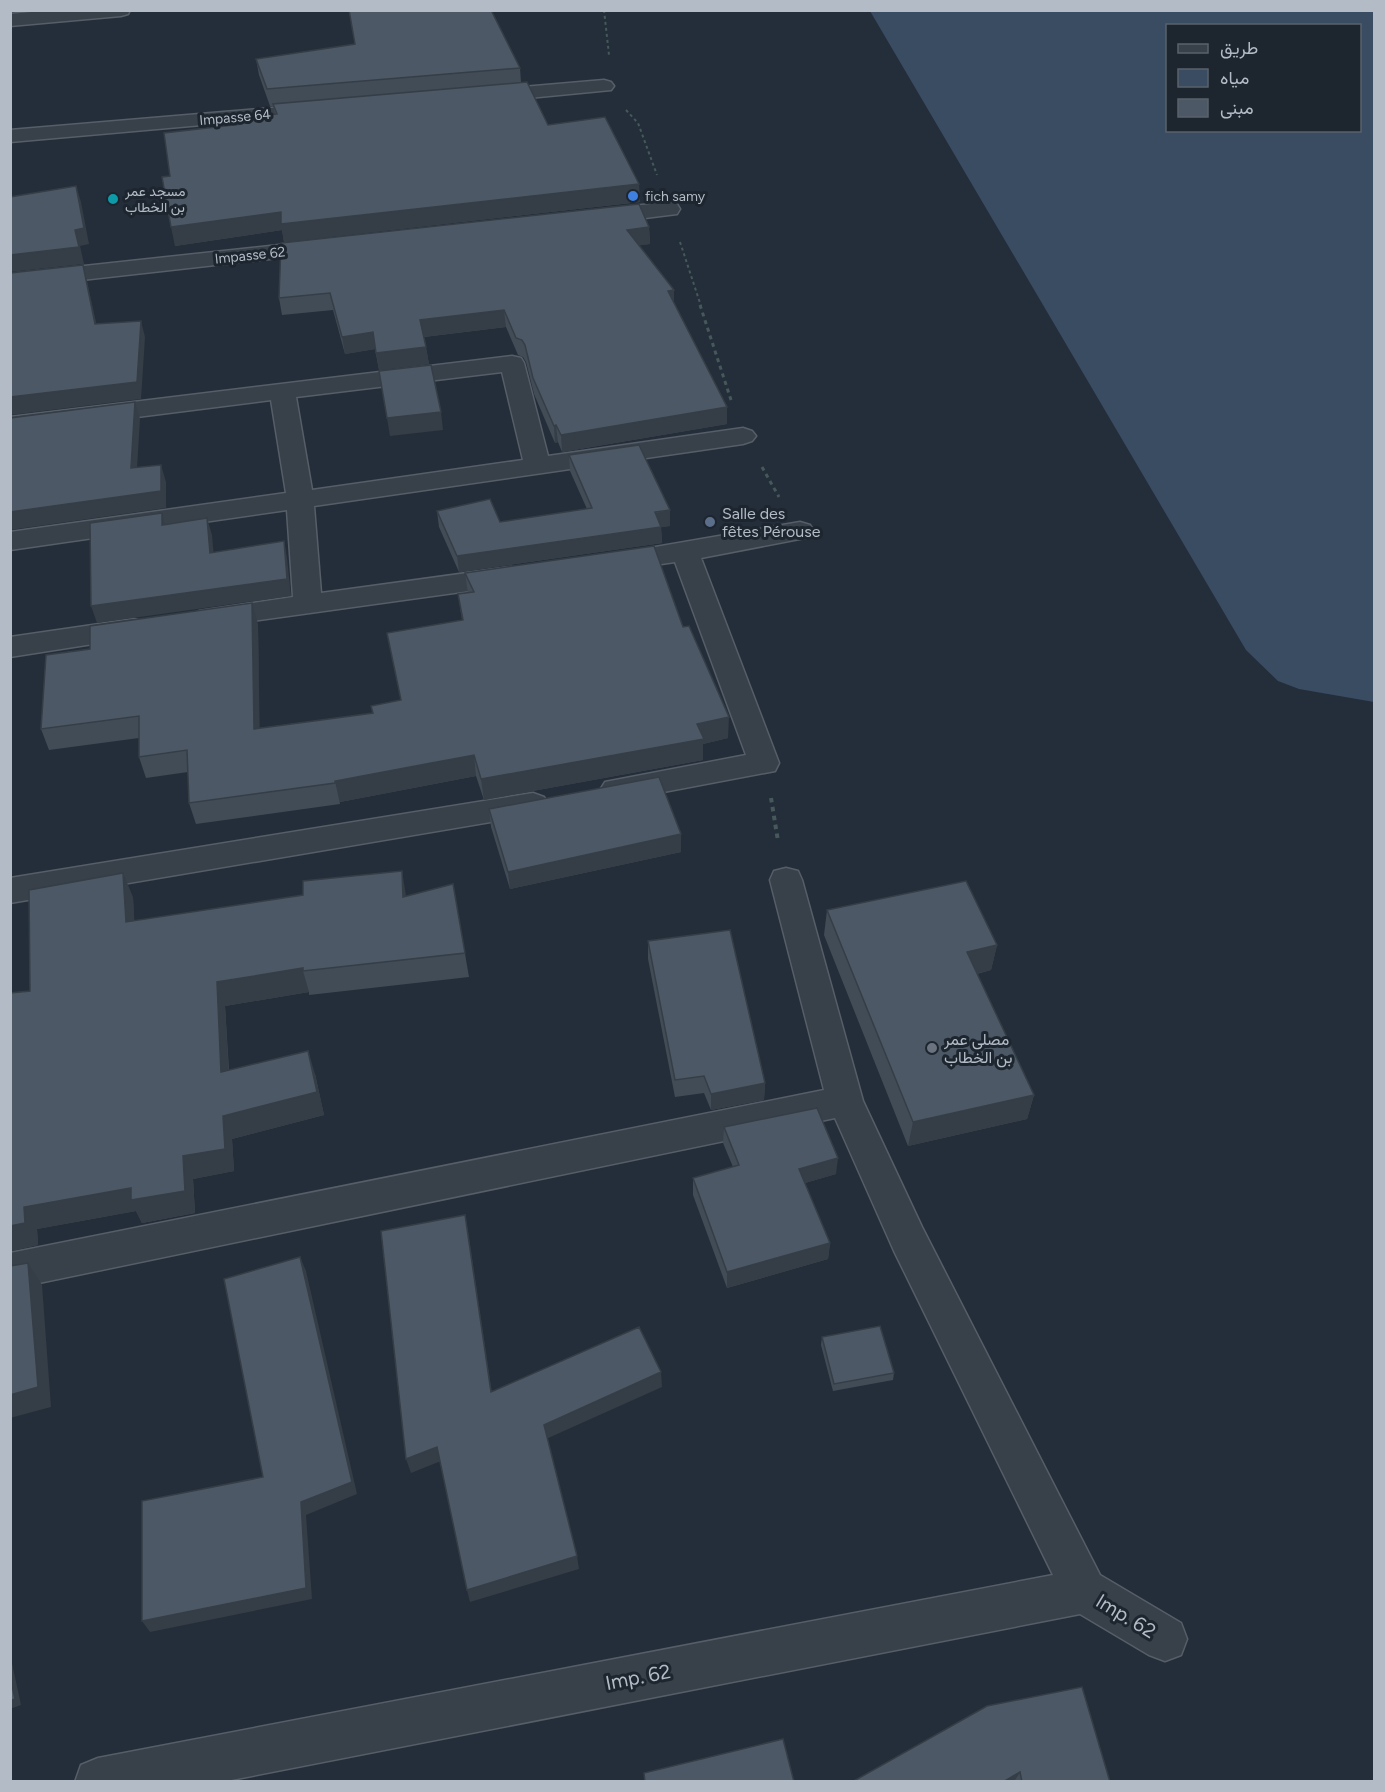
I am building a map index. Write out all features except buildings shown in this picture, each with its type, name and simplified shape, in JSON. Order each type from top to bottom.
[{"type":"street","points":[[10,20],[121,10]]},
{"type":"street","points":[[473,97],[604,86]]},
{"type":"street","name":"Impasse 64","points":[[10,136],[343,108]]},
{"type":"street","points":[[575,219],[669,209]]},
{"type":"street","name":"Impasse 62","points":[[10,281],[352,244]]},
{"type":"street","points":[[10,425],[512,363],[537,464]]},
{"type":"street","points":[[282,392],[300,499],[308,604]]},
{"type":"street","points":[[10,541],[743,436]]},
{"type":"street","points":[[591,565],[686,552],[800,531]]},
{"type":"street","points":[[10,891],[577,797],[764,763],[686,552]]},
{"type":"street","points":[[10,646],[532,573]]},
{"type":"street","points":[[786,880],[845,1101],[908,1239],[1084,1591]]},
{"type":"street","points":[[10,1271],[845,1101]]},
{"type":"street","name":"Imp. 62","points":[[98,1782],[1084,1591],[1165,1639]]},
{"type":"path","points":[[604,10],[609,54],[604,86],[638,123],[669,209],[743,436],[800,531]]},
{"type":"path","points":[[764,763],[786,880]]},
{"type":"water","points":[[870,11],[1374,11],[1374,702],[1299,689],[1278,681],[1246,650]]},
{"type":"place","name":"fich samy","points":[[633,196]]},
{"type":"place","name":"مسجد عمر بن الخطاب","points":[[113,199]]},
{"type":"place","name":"Salle des fêtes Pérouse","points":[[710,522]]},
{"type":"place","name":"مصلى عمر بن الخطاب","points":[[932,1048]]}]
